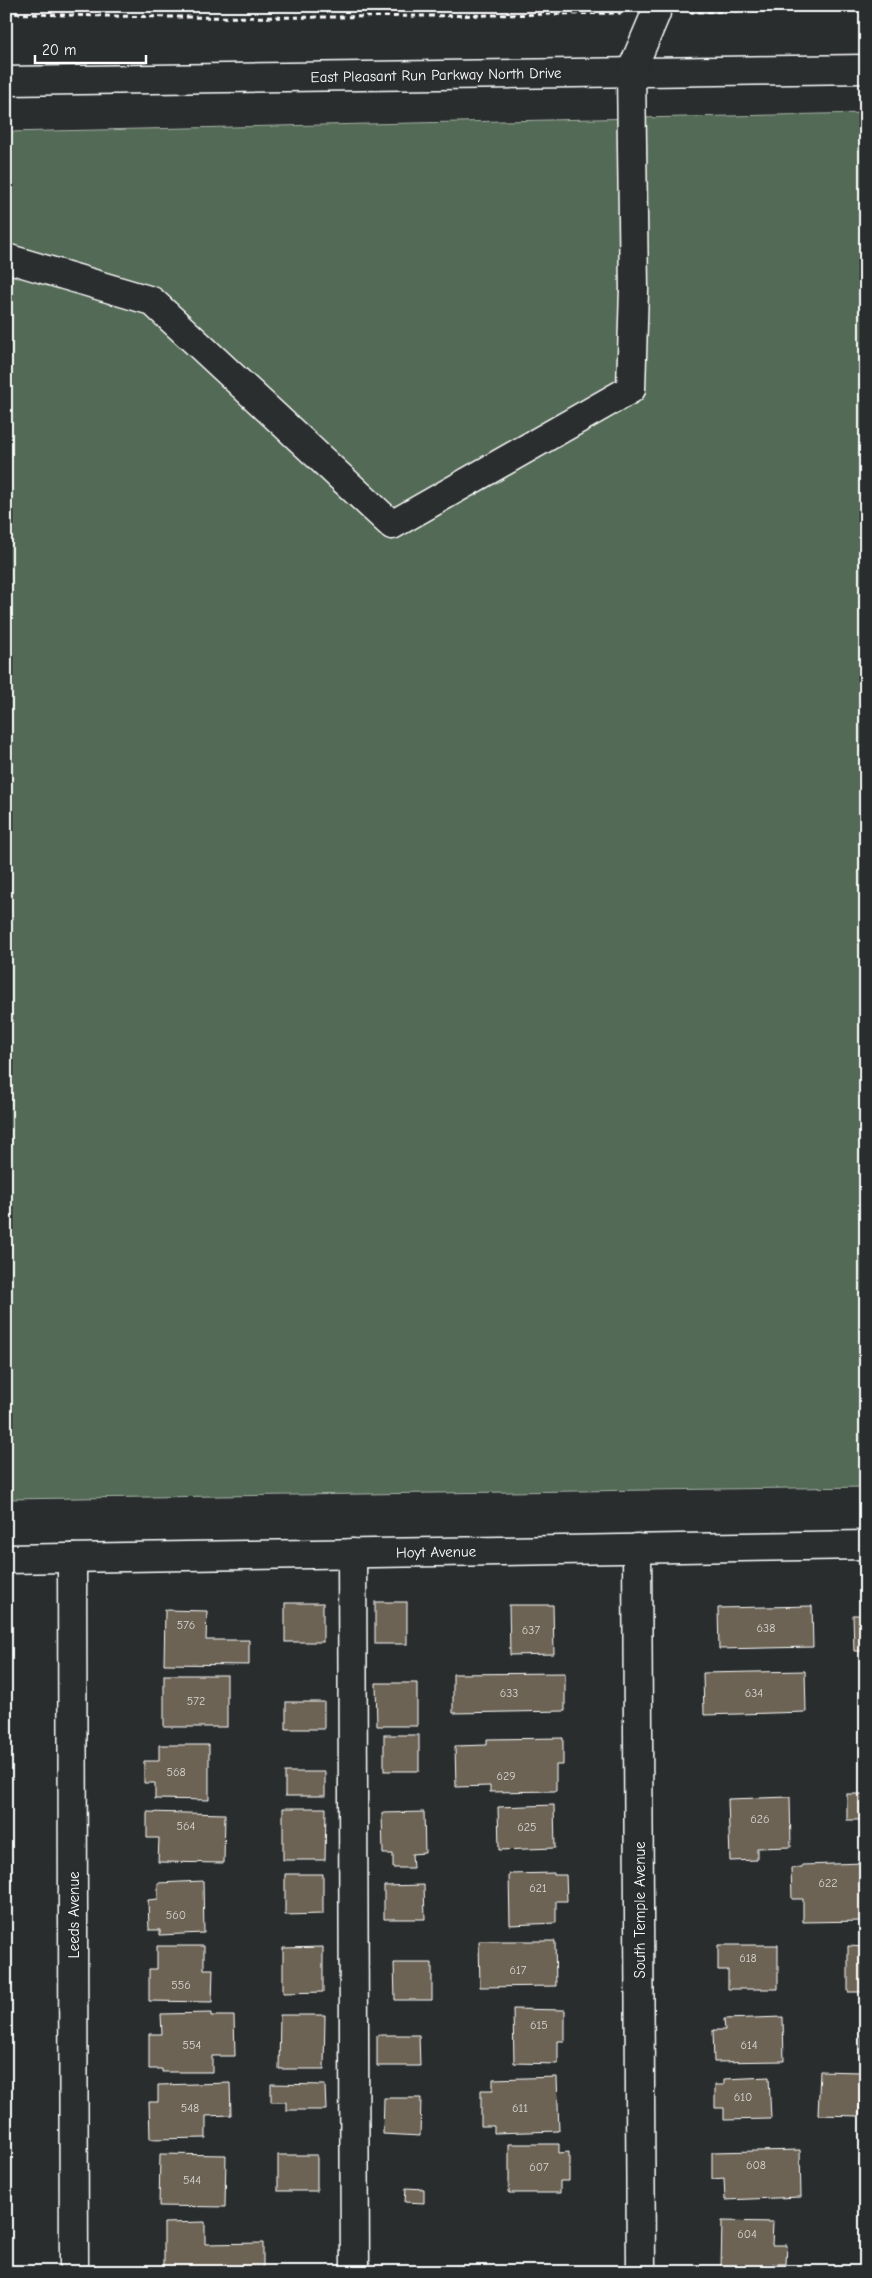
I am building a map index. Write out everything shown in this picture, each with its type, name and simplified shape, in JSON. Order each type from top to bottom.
[{"type":"street","points":[[6,258],[152,300],[392,524],[631,389],[634,289],[631,72],[656,10]]},
{"type":"street","name":"East Pleasant Run Parkway North Drive","points":[[6,81],[866,69]]},
{"type":"street","name":"Hoyt Avenue","points":[[6,1559],[866,1545]]},
{"type":"street","name":"South Temple Avenue","points":[[637,1548],[641,2272]]},
{"type":"street","points":[[352,1553],[355,2272]]},
{"type":"street","name":"Leeds Avenue","points":[[72,1558],[74,2272]]},
{"type":"path","points":[[6,13],[127,18],[318,18],[656,10],[866,8]]},
{"type":"green space","points":[[866,113],[866,1487],[6,1499],[6,132]]},
{"type":"building","points":[[375,1602],[407,1602],[407,1644],[375,1644]]},
{"type":"building","points":[[285,1603],[323,1603],[323,1642],[285,1642]]},
{"type":"building","points":[[509,1605],[553,1605],[554,1654],[510,1655]]},
{"type":"building","points":[[812,1606],[813,1647],[719,1649],[718,1608]]},
{"type":"building","points":[[165,1610],[207,1611],[206,1640],[249,1640],[249,1665],[164,1664]]},
{"type":"building","points":[[853,1615],[866,1615],[866,1651],[854,1651]]},
{"type":"building","points":[[805,1671],[806,1712],[704,1715],[703,1673]]},
{"type":"building","points":[[565,1673],[565,1711],[453,1713],[453,1674]]},
{"type":"building","points":[[164,1675],[227,1675],[227,1727],[164,1727]]},
{"type":"building","points":[[376,1683],[417,1683],[417,1726],[377,1726]]},
{"type":"building","points":[[286,1702],[324,1702],[324,1729],[286,1729]]},
{"type":"building","points":[[384,1735],[419,1735],[419,1771],[384,1771]]},
{"type":"building","points":[[563,1738],[563,1765],[556,1765],[556,1791],[490,1792],[490,1786],[456,1787],[455,1746],[487,1745],[487,1739]]},
{"type":"building","points":[[159,1745],[209,1745],[209,1800],[155,1799],[155,1783],[144,1783],[144,1761],[159,1761]]},
{"type":"building","points":[[285,1772],[325,1772],[325,1796],[285,1796]]},
{"type":"building","points":[[847,1794],[866,1794],[866,1820],[847,1820]]},
{"type":"building","points":[[790,1797],[791,1847],[757,1848],[757,1860],[730,1861],[728,1799]]},
{"type":"building","points":[[554,1805],[555,1848],[499,1850],[498,1807]]},
{"type":"building","points":[[283,1808],[326,1808],[325,1860],[283,1860]]},
{"type":"building","points":[[147,1812],[225,1814],[224,1863],[158,1862],[159,1838],[147,1838]]},
{"type":"building","points":[[424,1812],[425,1853],[412,1854],[413,1868],[393,1868],[393,1854],[383,1854],[382,1813]]},
{"type":"building","points":[[864,1863],[865,1921],[803,1922],[803,1899],[792,1899],[791,1868],[802,1867],[802,1865]]},
{"type":"building","points":[[554,1873],[554,1875],[566,1875],[567,1901],[556,1901],[556,1923],[510,1925],[509,1874]]},
{"type":"building","points":[[285,1874],[323,1874],[323,1914],[285,1915]]},
{"type":"building","points":[[203,1881],[204,1933],[160,1935],[160,1930],[149,1930],[148,1900],[158,1899],[158,1883]]},
{"type":"building","points":[[424,1885],[425,1919],[384,1919],[384,1886]]},
{"type":"building","points":[[479,1941],[555,1941],[556,1986],[480,1987]]},
{"type":"building","points":[[718,1945],[778,1945],[778,1989],[728,1989],[728,1970],[718,1970]]},
{"type":"building","points":[[157,1946],[204,1946],[204,1969],[213,1969],[212,2002],[149,2001],[149,1969],[157,1969]]},
{"type":"building","points":[[848,1946],[866,1947],[866,1992],[848,1992]]},
{"type":"building","points":[[323,1947],[323,1992],[283,1993],[283,1948]]},
{"type":"building","points":[[394,1963],[432,1963],[432,2000],[395,2000]]},
{"type":"building","points":[[513,2009],[565,2010],[565,2041],[558,2041],[558,2064],[514,2063]]},
{"type":"building","points":[[211,2013],[211,2016],[234,2016],[235,2056],[212,2056],[212,2072],[162,2072],[162,2069],[149,2069],[149,2034],[162,2034],[161,2014]]},
{"type":"building","points":[[280,2015],[325,2015],[324,2069],[279,2069]]},
{"type":"building","points":[[783,2017],[784,2061],[714,2062],[713,2030],[725,2030],[724,2019]]},
{"type":"building","points":[[862,2023],[866,2023],[866,2059],[861,2059]]},
{"type":"building","points":[[377,2035],[419,2035],[420,2066],[377,2066]]},
{"type":"building","points":[[820,2071],[861,2072],[859,2116],[818,2115]]},
{"type":"building","points":[[557,2077],[559,2131],[494,2133],[494,2126],[481,2126],[481,2090],[493,2090],[493,2079]]},
{"type":"building","points":[[769,2077],[771,2119],[724,2120],[724,2108],[715,2108],[715,2085],[724,2085],[724,2079]]},
{"type":"building","points":[[230,2083],[231,2115],[206,2116],[206,2138],[150,2139],[149,2102],[158,2102],[158,2085]]},
{"type":"building","points":[[271,2084],[325,2085],[326,2110],[286,2110],[286,2102],[271,2102]]},
{"type":"building","points":[[384,2098],[421,2098],[420,2136],[383,2134]]},
{"type":"building","points":[[509,2144],[559,2144],[559,2153],[569,2152],[569,2181],[560,2181],[560,2193],[509,2193]]},
{"type":"building","points":[[800,2150],[801,2197],[725,2200],[724,2178],[712,2179],[712,2152]]},
{"type":"building","points":[[160,2154],[226,2155],[225,2207],[159,2206]]},
{"type":"building","points":[[278,2155],[317,2155],[317,2191],[278,2191]]},
{"type":"building","points":[[406,2188],[424,2189],[424,2203],[405,2202]]},
{"type":"building","points":[[722,2221],[773,2222],[772,2245],[787,2245],[786,2264],[772,2264],[772,2268],[721,2267]]},
{"type":"building","points":[[205,2222],[205,2244],[263,2243],[263,2272],[164,2272],[164,2223]]}]
